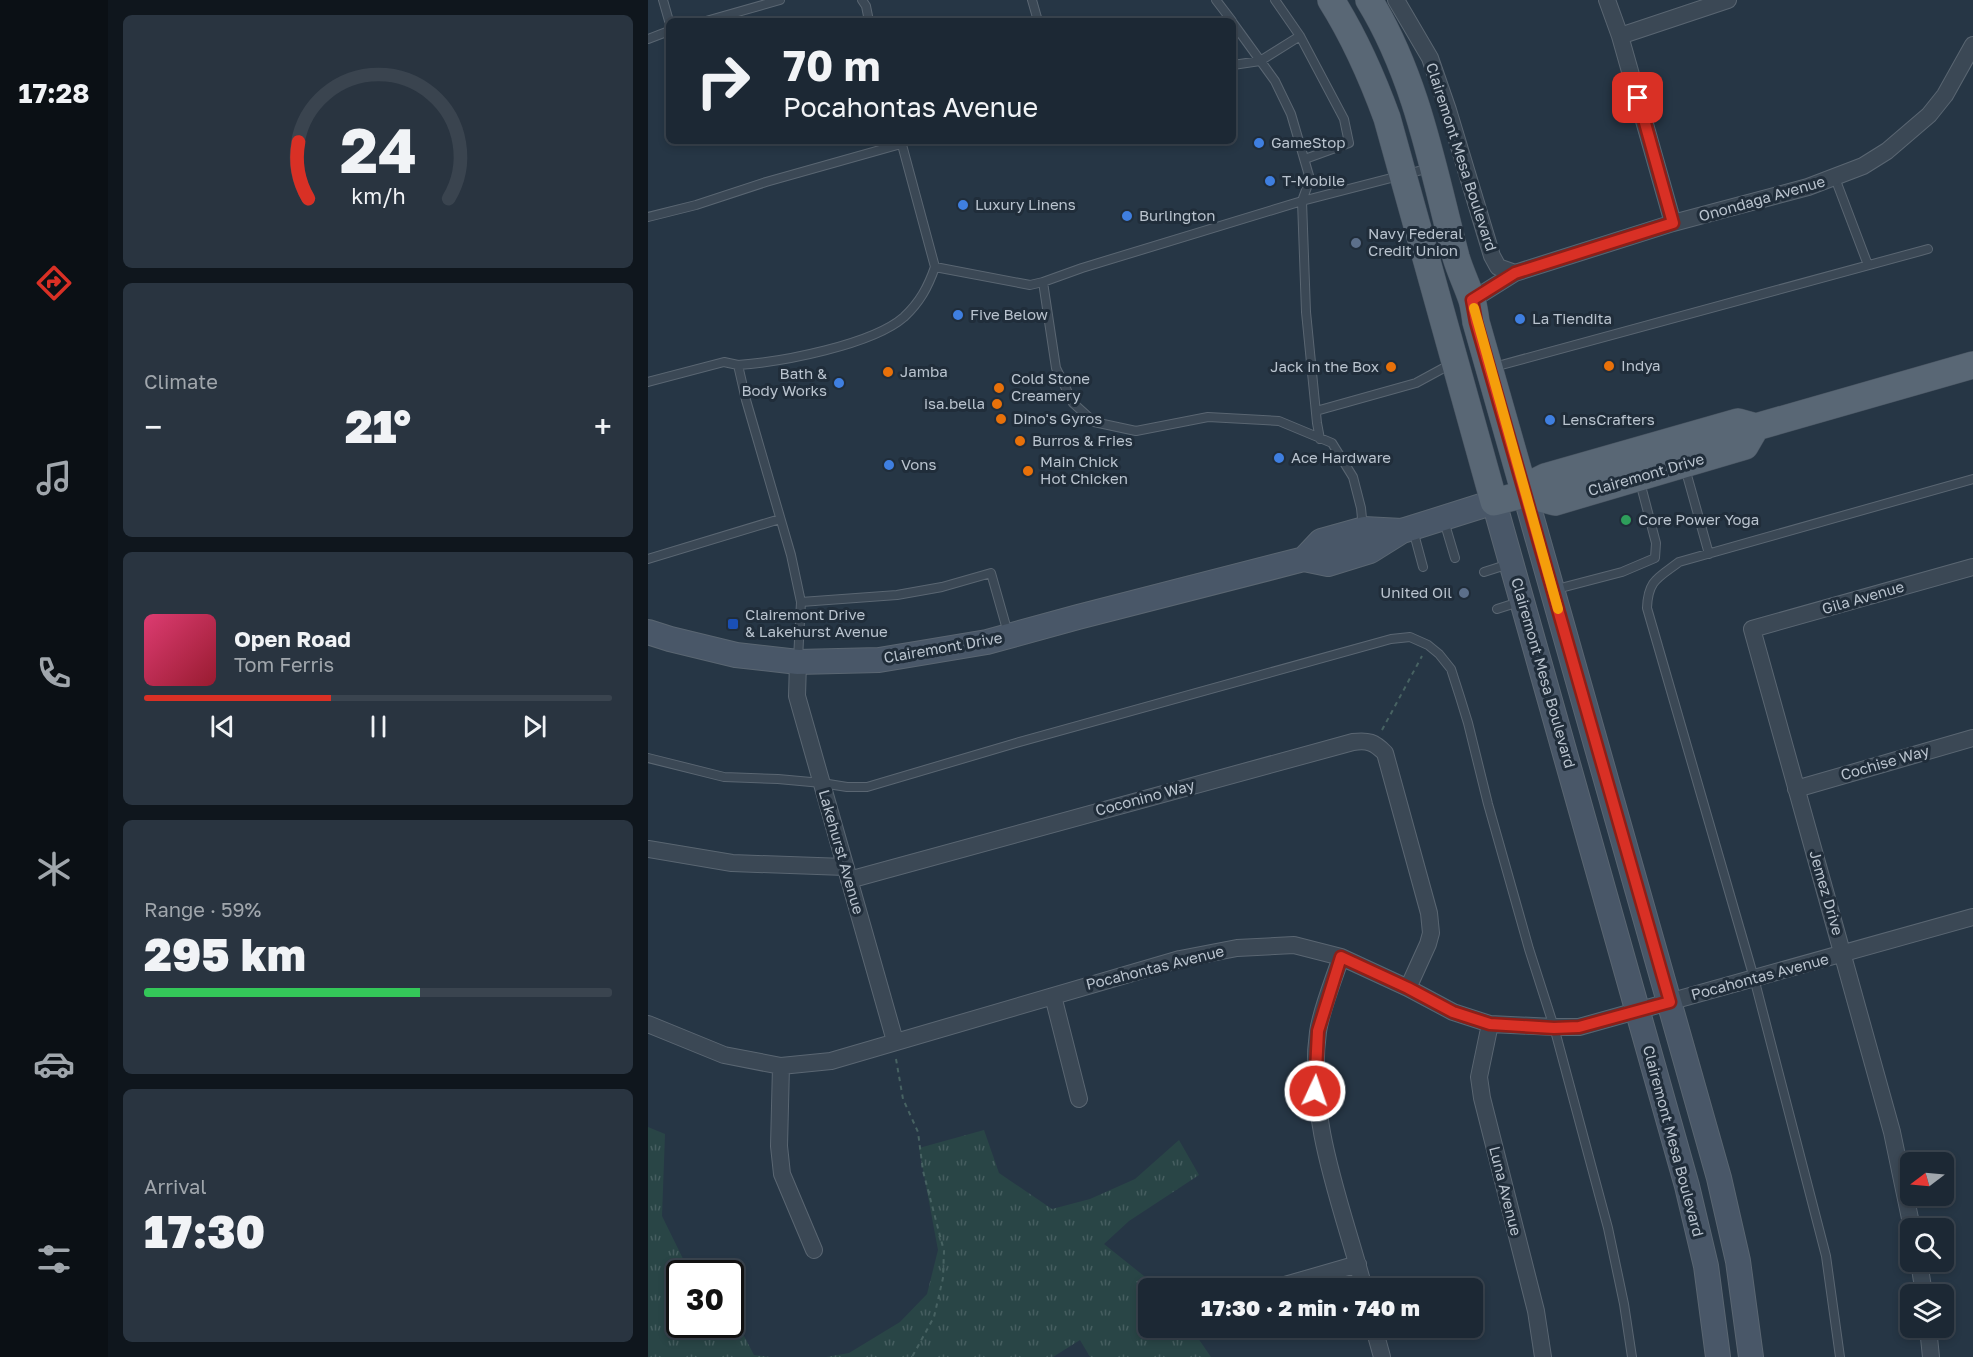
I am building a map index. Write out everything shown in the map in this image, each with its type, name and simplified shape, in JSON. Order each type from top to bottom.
[{"type":"main road","name":"Clairemont Mesa Boulevard","points":[[1331,0],[1350,30],[1371,74],[1387,118],[1693,1209],[1706,1266],[1718,1357]]},
{"type":"main road","name":"Clairemont Mesa Boulevard","points":[[1369,0],[1400,62],[1418,109],[1457,259],[1472,300],[1476,322],[1670,1002],[1719,1178],[1738,1261],[1750,1357]]},
{"type":"main road","name":"Clairemont Drive","points":[[1526,494],[1537,481],[1545,477],[1737,422],[1756,427],[1973,365]]},
{"type":"main road","name":"Clairemont Drive","points":[[648,632],[736,655],[798,662],[879,660],[987,642],[1077,616],[1304,560],[1328,564],[1370,551],[1407,529],[1526,494],[1555,502],[1745,446],[1756,427]]},
{"type":"main road","name":"Clairemont Drive","points":[[1304,560],[1322,542],[1364,529],[1407,529]]},
{"type":"street","name":"Clairemont Mesa Boulevard","points":[[1396,0],[1430,58],[1492,256],[1498,267],[1515,273]]},
{"type":"street","points":[[1607,0],[1620,36],[1673,223]]},
{"type":"street","points":[[1620,36],[1728,0]]},
{"type":"street","name":"Onondaga Avenue","points":[[1472,300],[1515,273],[1673,223],[1808,188],[1863,166],[1887,151],[1929,115],[1945,95],[1973,45]]},
{"type":"street","name":"Gila Avenue","points":[[1752,629],[1973,567]]},
{"type":"street","name":"Jemez Drive","points":[[1752,629],[1892,1132],[1910,1218]]},
{"type":"street","name":"Lakehurst Avenue","points":[[798,662],[797,696],[895,1041]]},
{"type":"street","name":"Cochise Way","points":[[1796,789],[1973,738]]},
{"type":"street","name":"Coconino Way","points":[[648,849],[732,863],[847,873],[1353,742],[1365,740],[1375,743]]},
{"type":"street","points":[[1375,743],[1384,753],[1429,913],[1431,933],[1428,944],[1408,988]]},
{"type":"street","name":"Pocahontas Avenue","points":[[648,1024],[724,1055],[781,1066],[831,1061],[1180,959],[1237,948],[1294,945],[1341,957],[1453,1012],[1490,1024],[1554,1028],[1579,1027],[1973,917]]},
{"type":"street","points":[[1341,957],[1318,1031],[1315,1091],[1323,1143],[1362,1278]]},
{"type":"street","points":[[1053,996],[1079,1099]]},
{"type":"street","name":"Luna Avenue","points":[[1490,1024],[1479,1077],[1482,1098],[1536,1311],[1543,1357]]},
{"type":"street","points":[[781,1066],[779,1146],[782,1174],[814,1250]]},
{"type":"street","points":[[1309,1278],[1358,1264]]},
{"type":"street","points":[[1377,1338],[1382,1357]]},
{"type":"street","points":[[1929,1338],[1932,1357]]},
{"type":"lane","points":[[663,0],[668,18]]},
{"type":"lane","points":[[717,18],[780,0]]},
{"type":"lane","points":[[862,0],[869,18]]},
{"type":"lane","points":[[1032,0],[1037,18]]},
{"type":"lane","points":[[1216,0],[1229,18]]},
{"type":"lane","points":[[1275,0],[1300,36],[1344,119],[1349,143],[1305,159]]},
{"type":"lane","points":[[1236,28],[1275,81],[1291,114],[1310,179],[1302,201],[1305,312],[1320,439]]},
{"type":"lane","points":[[648,39],[666,32]]},
{"type":"lane","points":[[1236,65],[1260,61],[1300,36]]},
{"type":"lane","points":[[648,217],[894,144]]},
{"type":"lane","points":[[648,382],[724,362],[738,365],[777,361],[814,353],[886,329],[903,317],[928,288],[934,267],[902,144]]},
{"type":"lane","points":[[934,267],[1030,285],[1302,201],[1434,167]]},
{"type":"lane","points":[[1835,178],[1868,265]]},
{"type":"lane","points":[[1490,368],[1928,249]]},
{"type":"lane","points":[[1043,282],[1056,368],[1073,403],[1094,422],[1136,431],[1208,417],[1279,421],[1332,443],[1353,477],[1364,529]]},
{"type":"lane","points":[[1316,411],[1416,383],[1455,362]]},
{"type":"lane","points":[[738,365],[791,555],[801,602],[798,662]]},
{"type":"lane","points":[[1683,464],[1709,554]]},
{"type":"lane","points":[[1553,590],[1622,572],[1655,558],[1656,543],[1638,477]]},
{"type":"lane","points":[[1839,1357],[1826,1256],[1754,978],[1647,608],[1647,594],[1654,581],[1679,562],[1973,479]]},
{"type":"lane","points":[[1443,517],[1455,558]]},
{"type":"lane","points":[[648,559],[780,519]]},
{"type":"lane","points":[[1407,529],[1423,567]]},
{"type":"lane","points":[[1484,572],[1512,563]]},
{"type":"lane","points":[[801,602],[897,596],[942,587],[991,573],[1009,636]]},
{"type":"lane","points":[[1497,609],[1523,601]]},
{"type":"lane","points":[[648,758],[724,777],[867,787],[1038,736],[1391,639],[1410,637],[1428,645],[1439,654],[1450,669],[1468,723],[1491,815],[1554,1028],[1608,1228],[1624,1304],[1632,1357]]},
{"type":"path","points":[[1375,743],[1428,645]]},
{"type":"path","points":[[895,1041],[897,1072],[903,1099],[918,1132],[923,1171],[944,1251],[943,1278],[934,1317],[912,1357]]},
{"type":"green space","points":[[648,1127],[665,1134],[662,1216],[684,1260],[666,1260],[666,1338],[744,1338],[744,1336],[754,1355],[771,1357],[648,1357]]},
{"type":"green space","points":[[984,1130],[999,1173],[1052,1209],[1090,1199],[1135,1179],[1179,1140],[1199,1175],[1129,1221],[1104,1244],[1146,1278],[1138,1278],[1138,1338],[1198,1338],[1211,1357],[1090,1357],[1080,1340],[1053,1357],[826,1357],[849,1353],[900,1322],[927,1294],[938,1250],[919,1148]]},
{"type":"slow traffic","points":[[1474,308],[1476,322],[1558,609]]},
{"type":"place","name":"GameStop","points":[[1259,143]]},
{"type":"place","name":"T-Mobile","points":[[1270,181]]},
{"type":"place","name":"Luxury Linens","points":[[963,205]]},
{"type":"place","name":"Burlington","points":[[1127,216]]},
{"type":"place","name":"Navy Federal Credit Union","points":[[1356,243]]},
{"type":"place","name":"Five Below","points":[[958,315]]},
{"type":"place","name":"La Tiendita","points":[[1520,319]]},
{"type":"place","name":"Indya","points":[[1609,366]]},
{"type":"place","name":"Jack in the Box","points":[[1391,367]]},
{"type":"place","name":"Jamba","points":[[888,372]]},
{"type":"place","name":"Bath & Body Works","points":[[839,383]]},
{"type":"place","name":"Cold Stone Creamery","points":[[999,388]]},
{"type":"place","name":"isa.bella","points":[[997,404]]},
{"type":"place","name":"Dino's Gyros","points":[[1001,419]]},
{"type":"place","name":"LensCrafters","points":[[1550,420]]},
{"type":"place","name":"Burros & Fries","points":[[1020,441]]},
{"type":"place","name":"Ace Hardware","points":[[1279,458]]},
{"type":"place","name":"Vons","points":[[889,465]]},
{"type":"place","name":"Main Chick Hot Chicken","points":[[1028,471]]},
{"type":"place","name":"Core Power Yoga","points":[[1626,520]]},
{"type":"place","name":"United Oil","points":[[1464,593]]},
{"type":"place","name":"Clairemont Drive & Lakehurst Avenue","points":[[733,624]]},
{"type":"route","points":[[1315,1091],[1318,1031],[1341,957],[1453,1012],[1490,1024],[1554,1028],[1579,1027],[1670,1002],[1476,322],[1472,300],[1515,273],[1673,223],[1638,98]]}]
